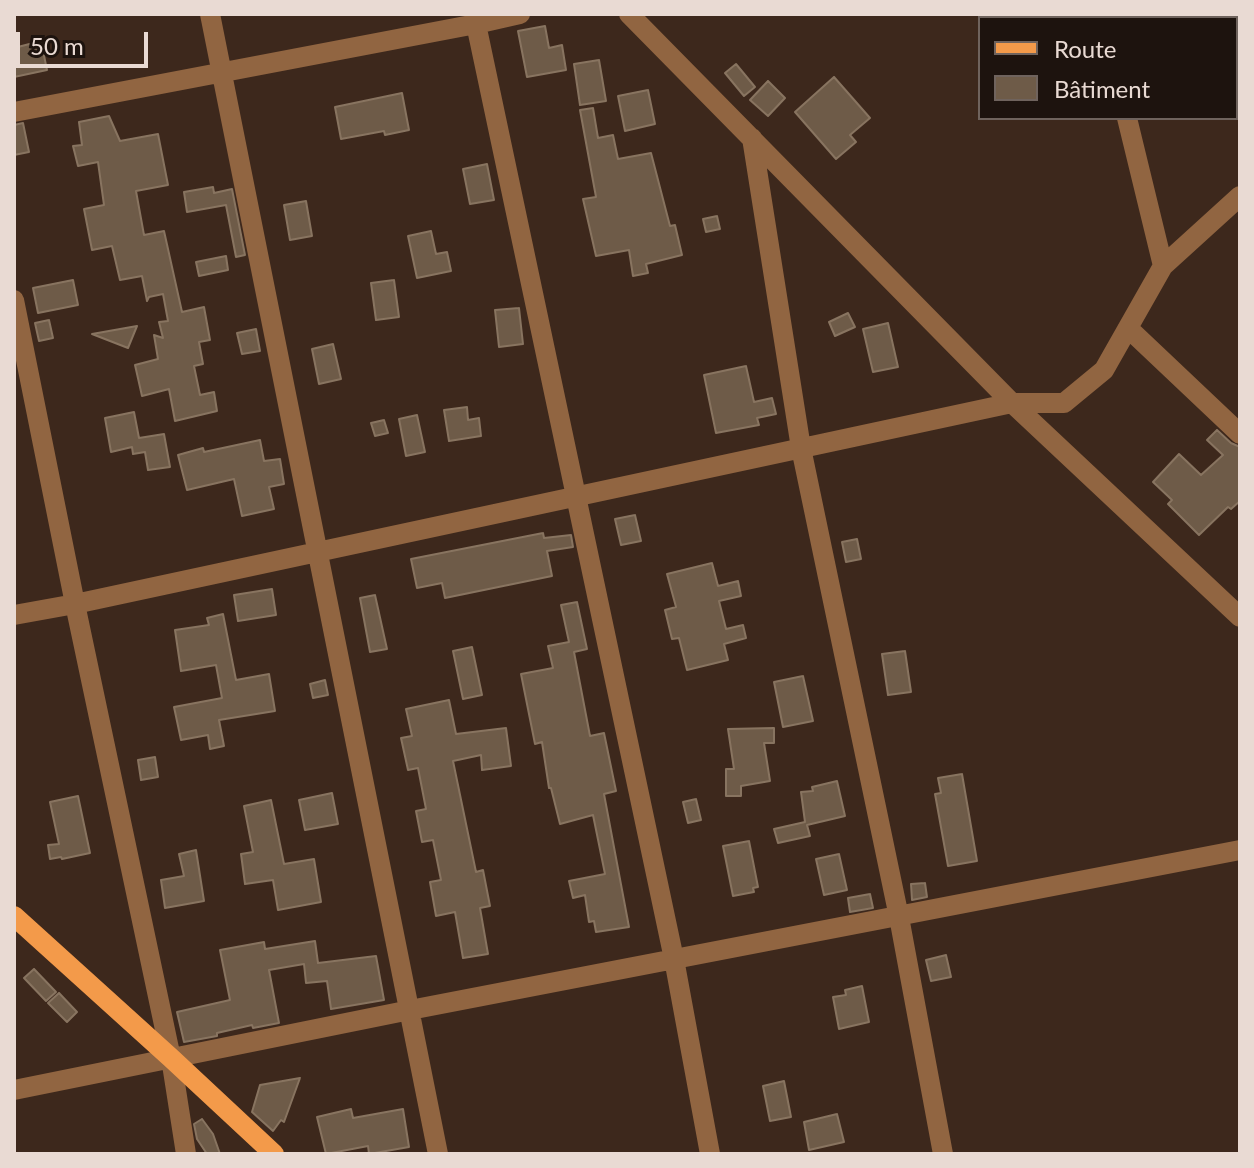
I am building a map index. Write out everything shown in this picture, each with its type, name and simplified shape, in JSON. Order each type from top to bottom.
[{"type":"main road","points":[[14,916],[274,1154]]},
{"type":"street","points":[[210,14],[438,1154]]},
{"type":"street","points":[[14,112],[520,14]]},
{"type":"street","points":[[629,14],[1012,403],[1240,617]]},
{"type":"street","points":[[476,24],[674,959],[710,1154]]},
{"type":"street","points":[[1127,120],[1163,266]]},
{"type":"street","points":[[752,138],[801,448],[899,917],[943,1154]]},
{"type":"street","points":[[14,615],[1012,403],[1064,403],[1104,370],[1163,266],[1240,196]]},
{"type":"street","points":[[14,300],[171,1058],[186,1154]]},
{"type":"street","points":[[1128,328],[1240,434]]},
{"type":"street","points":[[14,1090],[410,1010],[1240,850]]},
{"type":"building","points":[[545,26],[549,48],[562,45],[566,70],[527,77],[518,31]]},
{"type":"building","points":[[41,41],[47,70],[14,77],[14,48]]},
{"type":"building","points":[[599,60],[606,101],[580,105],[574,64]]},
{"type":"building","points":[[736,64],[755,87],[744,96],[725,73]]},
{"type":"building","points":[[834,77],[870,118],[850,135],[856,142],[836,159],[795,112]]},
{"type":"building","points":[[768,81],[785,98],[768,116],[750,100]]},
{"type":"building","points":[[648,90],[655,124],[625,131],[618,96]]},
{"type":"building","points":[[402,93],[409,130],[341,139],[335,107]]},
{"type":"building","points":[[593,108],[598,138],[613,135],[618,159],[651,153],[670,226],[675,225],[682,255],[646,264],[648,273],[633,276],[629,250],[596,256],[583,199],[596,197],[580,110]]},
{"type":"building","points":[[109,116],[120,141],[158,134],[168,185],[136,191],[144,235],[164,231],[182,312],[204,307],[210,340],[199,342],[203,364],[194,366],[200,395],[214,392],[217,411],[175,421],[169,389],[142,396],[135,365],[158,359],[154,335],[163,338],[159,322],[168,321],[163,294],[149,297],[147,301],[142,276],[120,280],[112,246],[92,250],[84,209],[104,205],[98,162],[78,166],[73,146],[82,145],[79,122]]},
{"type":"building","points":[[23,123],[29,152],[14,155],[14,125]]},
{"type":"building","points":[[487,164],[494,200],[470,204],[463,169]]},
{"type":"building","points":[[213,187],[214,193],[232,189],[245,255],[236,257],[226,205],[187,212],[184,192]]},
{"type":"building","points":[[306,201],[312,236],[290,240],[284,205]]},
{"type":"building","points":[[717,216],[720,229],[706,232],[703,219]]},
{"type":"building","points":[[431,231],[436,254],[447,252],[451,271],[417,278],[408,236]]},
{"type":"building","points":[[226,256],[228,270],[199,276],[196,262]]},
{"type":"building","points":[[73,280],[78,305],[38,313],[33,288]]},
{"type":"building","points":[[394,280],[399,317],[376,320],[371,283]]},
{"type":"building","points":[[519,308],[523,344],[499,347],[495,310]]},
{"type":"building","points":[[848,313],[855,327],[835,336],[829,322]]},
{"type":"building","points":[[49,320],[53,338],[39,341],[35,323]]},
{"type":"building","points":[[888,323],[898,367],[873,372],[863,329]]},
{"type":"building","points":[[137,326],[128,348],[92,334]]},
{"type":"building","points":[[256,329],[260,351],[242,354],[237,333]]},
{"type":"building","points":[[333,344],[341,379],[319,384],[312,349]]},
{"type":"building","points":[[746,366],[754,402],[772,398],[776,414],[757,418],[759,425],[716,433],[704,375]]},
{"type":"building","points":[[467,407],[468,420],[479,418],[481,436],[449,441],[444,410]]},
{"type":"building","points":[[134,412],[139,438],[164,434],[170,467],[148,470],[145,452],[133,454],[132,447],[111,452],[105,418]]},
{"type":"building","points":[[417,415],[425,452],[406,456],[399,419]]},
{"type":"building","points":[[384,420],[388,433],[375,436],[371,423]]},
{"type":"building","points":[[1217,430],[1240,447],[1240,501],[1231,509],[1228,507],[1199,535],[1168,504],[1172,500],[1153,482],[1179,454],[1201,475],[1223,455],[1207,440]]},
{"type":"building","points":[[260,440],[264,461],[280,459],[284,484],[269,487],[274,509],[242,516],[234,479],[187,490],[178,455]]},
{"type":"building","points":[[635,515],[641,541],[621,545],[615,519]]},
{"type":"building","points":[[543,533],[544,538],[571,535],[573,547],[547,551],[552,576],[445,598],[442,583],[417,588],[411,559]]},
{"type":"building","points":[[857,539],[861,559],[846,562],[842,542]]},
{"type":"building","points":[[712,563],[718,586],[738,581],[741,596],[719,601],[726,629],[743,625],[746,638],[724,644],[728,660],[687,670],[679,638],[672,639],[665,610],[676,607],[667,574]]},
{"type":"building","points":[[272,589],[276,615],[238,621],[234,595]]},
{"type":"building","points":[[375,595],[387,649],[370,652],[360,598]]},
{"type":"building","points":[[577,602],[587,649],[574,652],[590,736],[604,733],[616,791],[604,794],[629,927],[596,932],[594,921],[589,922],[585,895],[573,898],[569,881],[605,874],[593,815],[560,824],[549,788],[542,742],[535,744],[521,674],[553,668],[548,646],[569,642],[561,605]]},
{"type":"building","points":[[223,614],[236,680],[269,674],[275,711],[219,720],[224,746],[210,749],[208,735],[181,740],[174,707],[222,698],[216,665],[181,671],[175,630],[209,625],[207,618]]},
{"type":"building","points":[[472,647],[482,695],[463,699],[453,651]]},
{"type":"building","points":[[905,651],[911,692],[888,695],[882,654]]},
{"type":"building","points":[[803,676],[813,721],[783,727],[774,682]]},
{"type":"building","points":[[325,680],[328,695],[313,698],[310,684]]},
{"type":"building","points":[[449,700],[456,734],[506,728],[511,766],[482,770],[481,755],[453,761],[476,872],[483,870],[490,906],[480,908],[488,954],[463,958],[455,912],[436,916],[430,882],[441,880],[433,840],[422,842],[416,811],[426,809],[418,768],[408,770],[401,738],[412,736],[406,709]]},
{"type":"building","points":[[774,728],[774,743],[764,743],[770,781],[741,786],[741,796],[726,796],[726,769],[734,769],[728,729]]},
{"type":"building","points":[[155,757],[158,777],[141,780],[138,760]]},
{"type":"building","points":[[962,774],[977,861],[948,866],[935,794],[941,793],[938,778]]},
{"type":"building","points":[[837,781],[845,816],[807,825],[810,836],[778,843],[774,829],[805,822],[801,792],[813,791],[812,787]]},
{"type":"building","points":[[332,793],[338,824],[305,830],[299,800]]},
{"type":"building","points":[[78,796],[90,853],[50,859],[48,845],[59,844],[50,802]]},
{"type":"building","points":[[696,799],[701,820],[688,823],[683,802]]},
{"type":"building","points":[[271,800],[284,864],[314,859],[321,902],[278,910],[273,880],[245,884],[241,854],[253,852],[244,806]]},
{"type":"building","points":[[749,841],[758,887],[753,888],[754,892],[733,896],[723,846]]},
{"type":"building","points":[[196,850],[204,901],[165,908],[161,880],[184,876],[179,854]]},
{"type":"building","points":[[839,854],[847,890],[824,895],[816,859]]},
{"type":"building","points":[[925,883],[927,897],[912,900],[911,884]]},
{"type":"building","points":[[870,894],[873,908],[850,912],[848,898]]},
{"type":"building","points":[[315,941],[318,963],[376,956],[384,1000],[331,1009],[327,981],[306,983],[304,964],[269,970],[279,1023],[253,1028],[252,1025],[184,1042],[177,1012],[230,1000],[220,950],[264,942],[265,949]]},
{"type":"building","points":[[946,955],[951,977],[931,981],[926,960]]},
{"type":"building","points":[[34,969],[56,992],[46,1001],[24,978]]},
{"type":"building","points":[[862,986],[869,1022],[839,1029],[833,997],[846,995],[845,990]]},
{"type":"building","points":[[59,993],[77,1012],[67,1022],[48,1003]]},
{"type":"building","points":[[300,1078],[284,1122],[281,1120],[273,1131],[252,1112],[260,1085]]},
{"type":"building","points":[[784,1081],[791,1117],[770,1121],[763,1086]]},
{"type":"building","points":[[351,1109],[353,1118],[403,1109],[409,1147],[369,1154],[368,1146],[326,1154],[317,1117]]},
{"type":"building","points":[[837,1114],[844,1142],[809,1150],[804,1122]]},
{"type":"building","points":[[202,1119],[213,1134],[220,1154],[207,1154],[197,1139],[194,1124]]}]
